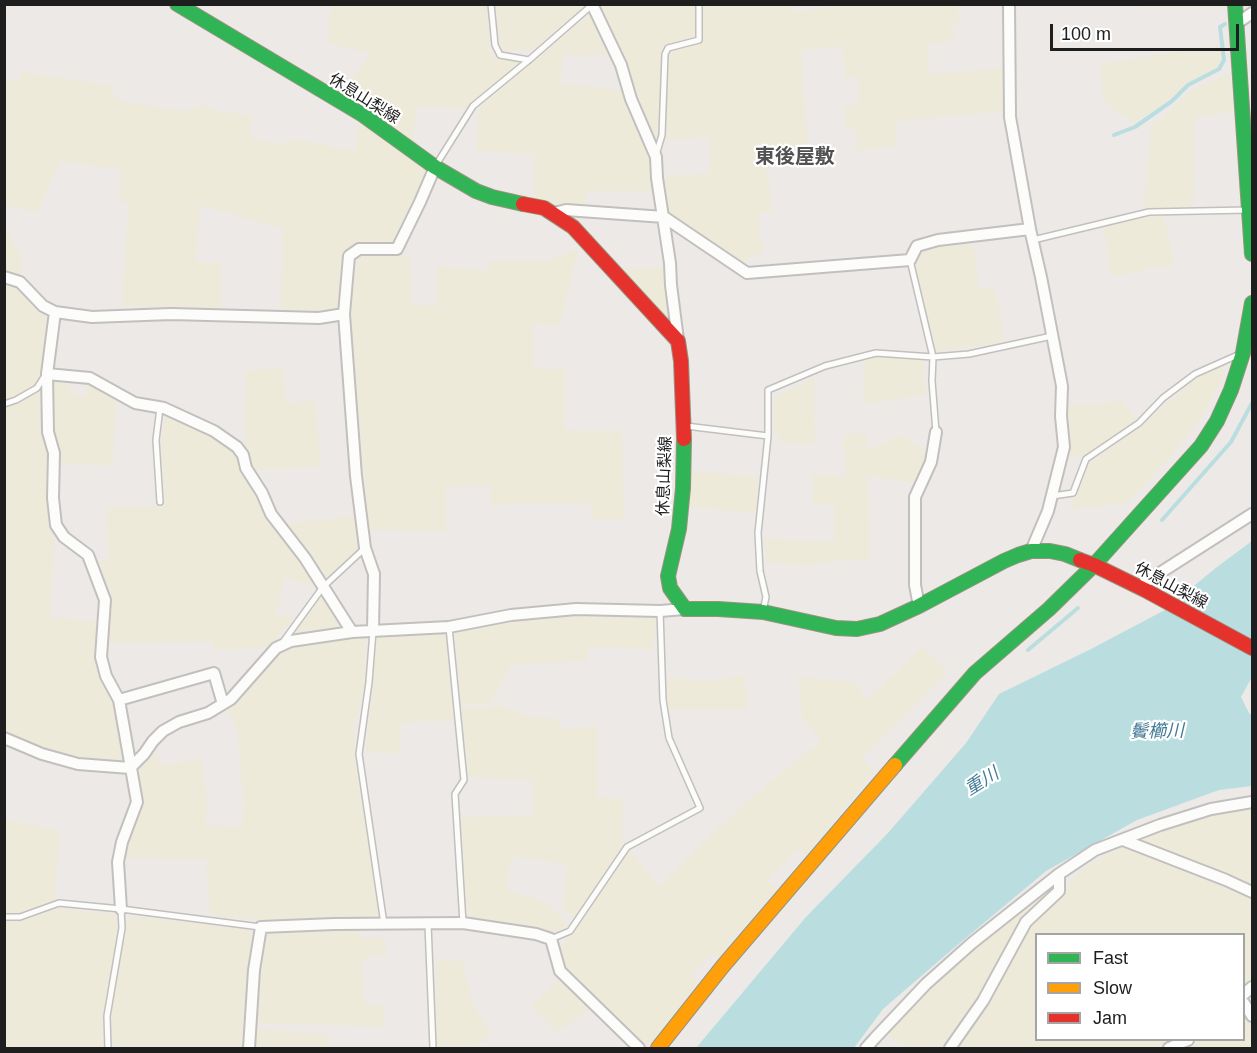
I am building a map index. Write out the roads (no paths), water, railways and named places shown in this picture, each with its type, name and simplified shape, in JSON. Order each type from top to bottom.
[{"type":"main road","name":"休息山梨線","points":[[177,4],[363,115],[435,167],[476,191],[492,197],[544,208],[554,213],[573,226],[678,341],[684,426],[683,488],[679,529],[668,576],[670,588],[685,609],[763,612],[836,628],[858,628],[880,624],[1004,561],[1031,551],[1050,551],[1094,565],[1252,648]]},
{"type":"main road","points":[[1235,4],[1252,254]]},
{"type":"main road","points":[[658,1048],[723,966],[975,673],[1049,609],[1094,565],[1201,446],[1217,421],[1231,390],[1243,353],[1252,303]]},
{"type":"street","points":[[1009,4],[1010,117],[1062,386],[1061,416],[1064,447],[1048,511],[1031,551]]},
{"type":"street","points":[[592,5],[621,65],[631,99],[656,157],[678,341]]},
{"type":"street","points":[[1236,24],[1252,13]]},
{"type":"street","points":[[373,631],[374,574],[365,548],[356,477],[344,314],[349,256],[359,249],[397,249],[435,167]]},
{"type":"street","points":[[554,213],[566,210],[664,217],[747,273],[910,261],[917,246],[938,240],[1031,234]]},
{"type":"street","points":[[4,277],[20,282],[43,306],[55,312],[92,317],[180,314],[319,318],[344,314]]},
{"type":"street","points":[[55,312],[47,374],[48,432],[54,453],[53,498],[56,525],[64,537],[88,555],[105,600],[101,657],[106,676],[119,700],[137,802],[122,842],[118,862],[121,909]]},
{"type":"street","points":[[47,374],[90,378],[135,403],[160,408],[214,431],[237,447],[271,514],[305,558],[352,632]]},
{"type":"street","points":[[919,606],[915,585],[915,497],[931,462],[936,432]]},
{"type":"street","points":[[1141,589],[1252,514]]},
{"type":"street","points":[[6,742],[78,764],[130,768],[163,730],[179,722],[208,714],[231,699],[276,648],[291,641],[352,632],[449,627],[511,615],[576,609],[685,609]]},
{"type":"street","points":[[119,700],[214,673],[223,704]]},
{"type":"street","points":[[866,1048],[926,984],[972,943],[1059,874],[1095,850],[1160,825],[1211,809],[1252,802]]},
{"type":"street","points":[[1123,840],[1252,892]]},
{"type":"street","points":[[950,1048],[983,1001],[1026,922],[1059,891],[1059,874]]},
{"type":"street","points":[[249,1048],[254,970],[261,927],[463,923],[536,934],[551,939],[560,971],[639,1048]]},
{"type":"street","points":[[1169,1048],[1186,1041]]},
{"type":"lane","points":[[491,4],[495,45],[500,54],[529,60]]},
{"type":"lane","points":[[656,157],[662,135],[665,54],[668,48],[699,39],[699,4]]},
{"type":"lane","points":[[435,167],[473,106],[592,5]]},
{"type":"lane","points":[[1031,234],[1149,212],[1250,210]]},
{"type":"lane","points":[[910,261],[933,357],[932,381],[936,432]]},
{"type":"lane","points":[[763,612],[766,597],[760,571],[758,533],[768,436],[768,390],[825,366],[876,352],[933,357],[969,354],[1052,336]]},
{"type":"lane","points":[[1052,496],[1073,493],[1086,459],[1139,423],[1163,399],[1195,374],[1243,353]]},
{"type":"lane","points":[[4,404],[37,388],[47,374]]},
{"type":"lane","points":[[160,408],[156,440],[160,502]]},
{"type":"lane","points":[[684,426],[768,436]]},
{"type":"lane","points":[[281,646],[324,587],[365,548]]},
{"type":"lane","points":[[551,939],[570,931],[627,847],[700,808],[669,738],[663,700],[660,610]]},
{"type":"lane","points":[[449,627],[464,780],[455,794],[463,923]]},
{"type":"lane","points":[[373,631],[359,754],[384,924]]},
{"type":"lane","points":[[4,917],[20,917],[59,903],[261,927]]},
{"type":"lane","points":[[108,1048],[107,1016],[122,928],[121,909]]},
{"type":"lane","points":[[428,924],[433,1048]]},
{"type":"water","points":[[1252,541],[1252,677],[1241,697],[1252,715],[1252,786],[1219,790],[1137,820],[1046,871],[883,1009],[854,1048],[696,1048],[806,917],[888,833],[966,743],[999,694],[1163,611]]},
{"type":"waterway","points":[[1114,135],[1135,127],[1172,101],[1188,85],[1219,69],[1224,60],[1220,27],[1225,24]]},
{"type":"waterway","points":[[1162,520],[1231,442],[1252,403]]},
{"type":"waterway","points":[[1028,650],[1078,608]]},
{"type":"district","name":"東後屋敷","points":[[795,157]]},
{"type":"water label","name":"鬢櫛川","points":[[1157,732]]},
{"type":"water label","name":"重川","points":[[982,782]]}]
